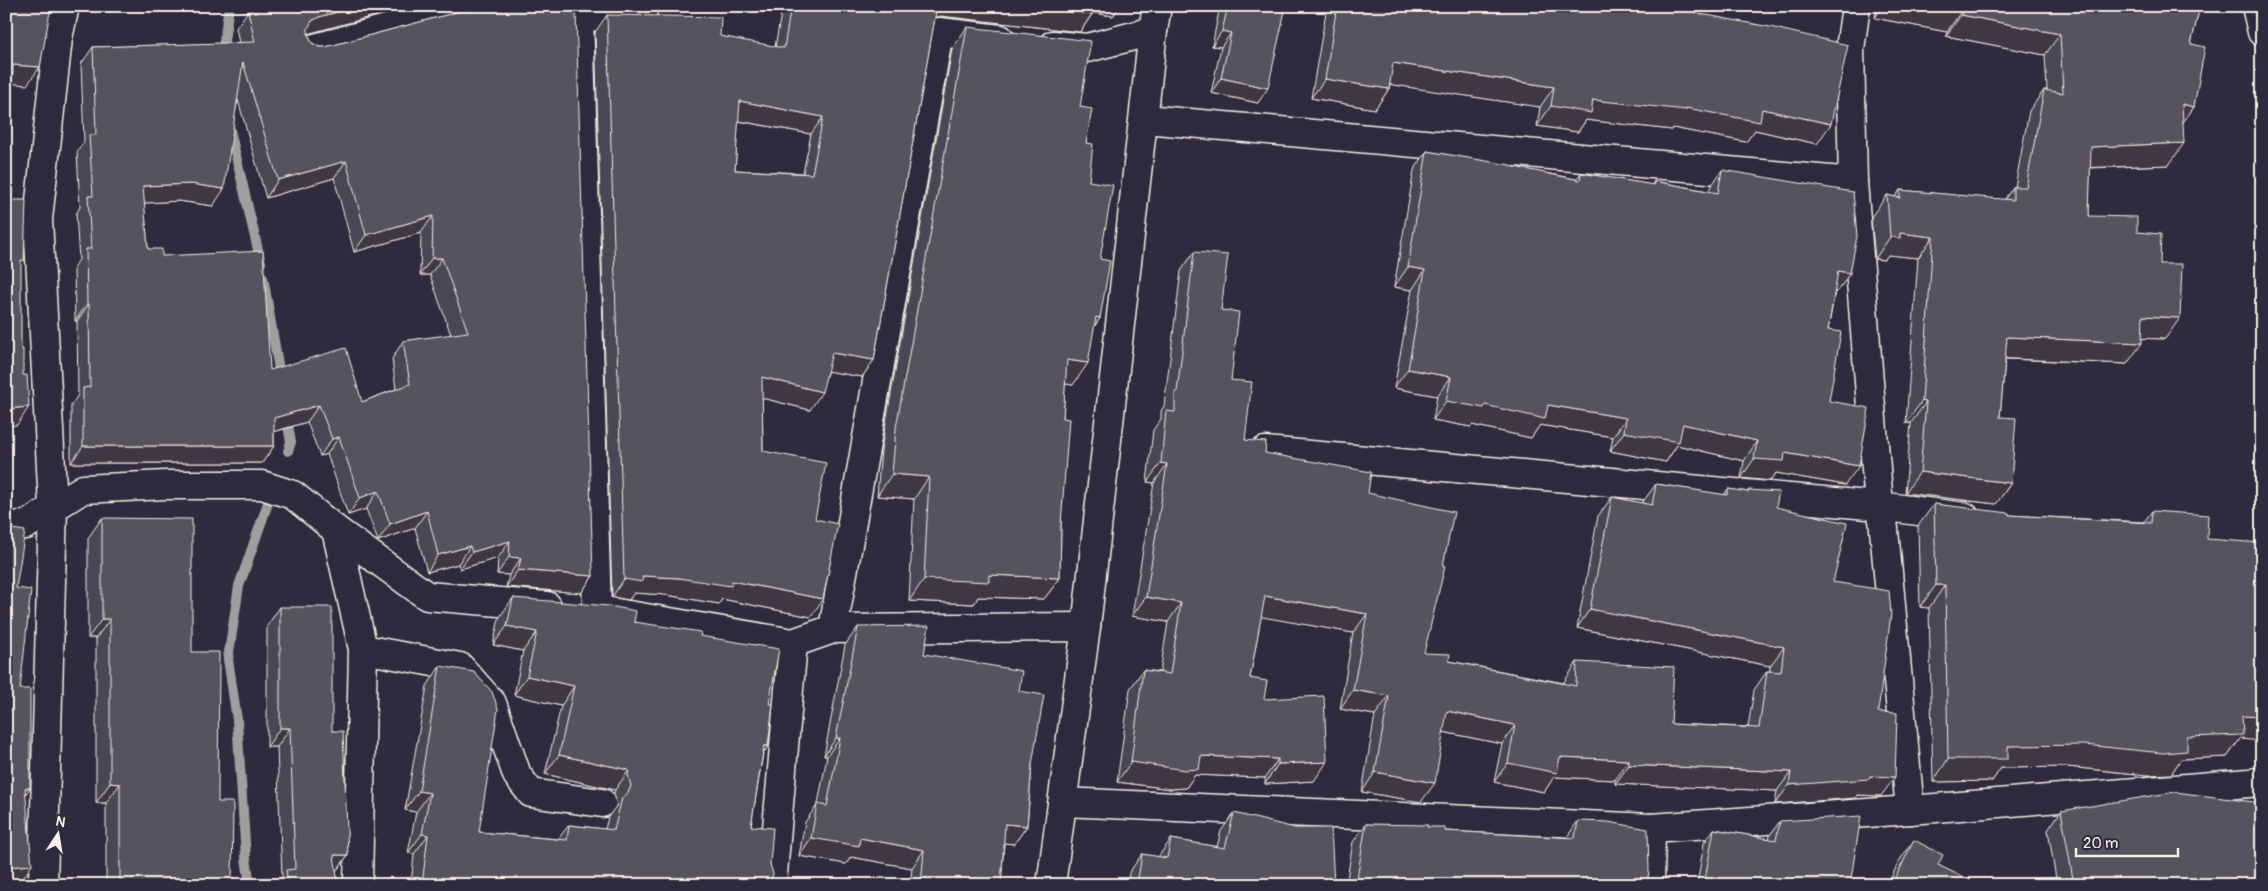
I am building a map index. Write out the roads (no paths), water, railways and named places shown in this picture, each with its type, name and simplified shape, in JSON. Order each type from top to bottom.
[{"type":"street","points":[[43,885],[53,506],[38,219],[58,38],[65,6]]},
{"type":"street","points":[[1856,6],[1850,49],[1853,182],[1879,506],[1884,529],[1910,810]]},
{"type":"street","points":[[2256,6],[2262,32]]},
{"type":"street","points":[[311,49],[447,13],[530,10],[579,16],[664,18]]},
{"type":"street","points":[[579,16],[597,610]]},
{"type":"street","points":[[833,629],[939,32],[1087,48],[1155,19],[1086,627],[1051,885]]},
{"type":"street","points":[[1144,119],[1853,182]]},
{"type":"street","points":[[1265,451],[1879,506],[1992,520]]},
{"type":"street","points":[[6,526],[26,525],[53,506],[83,489],[166,485],[262,484],[293,495],[336,530],[427,596],[597,610],[793,643],[833,629],[1086,627]]},
{"type":"street","points":[[336,530],[363,649],[358,885]]},
{"type":"street","points":[[772,885],[793,643]]},
{"type":"street","points":[[363,649],[460,667],[492,703],[517,775],[531,792],[602,803]]},
{"type":"street","points":[[1063,802],[1651,828],[2262,782]]},
{"type":"street","points":[[1650,885],[1651,828]]},
{"type":"waterway","points":[[222,55],[229,6]]},
{"type":"waterway","points":[[229,126],[261,263]]},
{"type":"waterway","points":[[263,277],[281,381]]},
{"type":"waterway","points":[[286,415],[291,442],[288,451]]},
{"type":"waterway","points":[[250,885],[246,858],[237,720],[228,659],[239,586],[268,503]]}]
